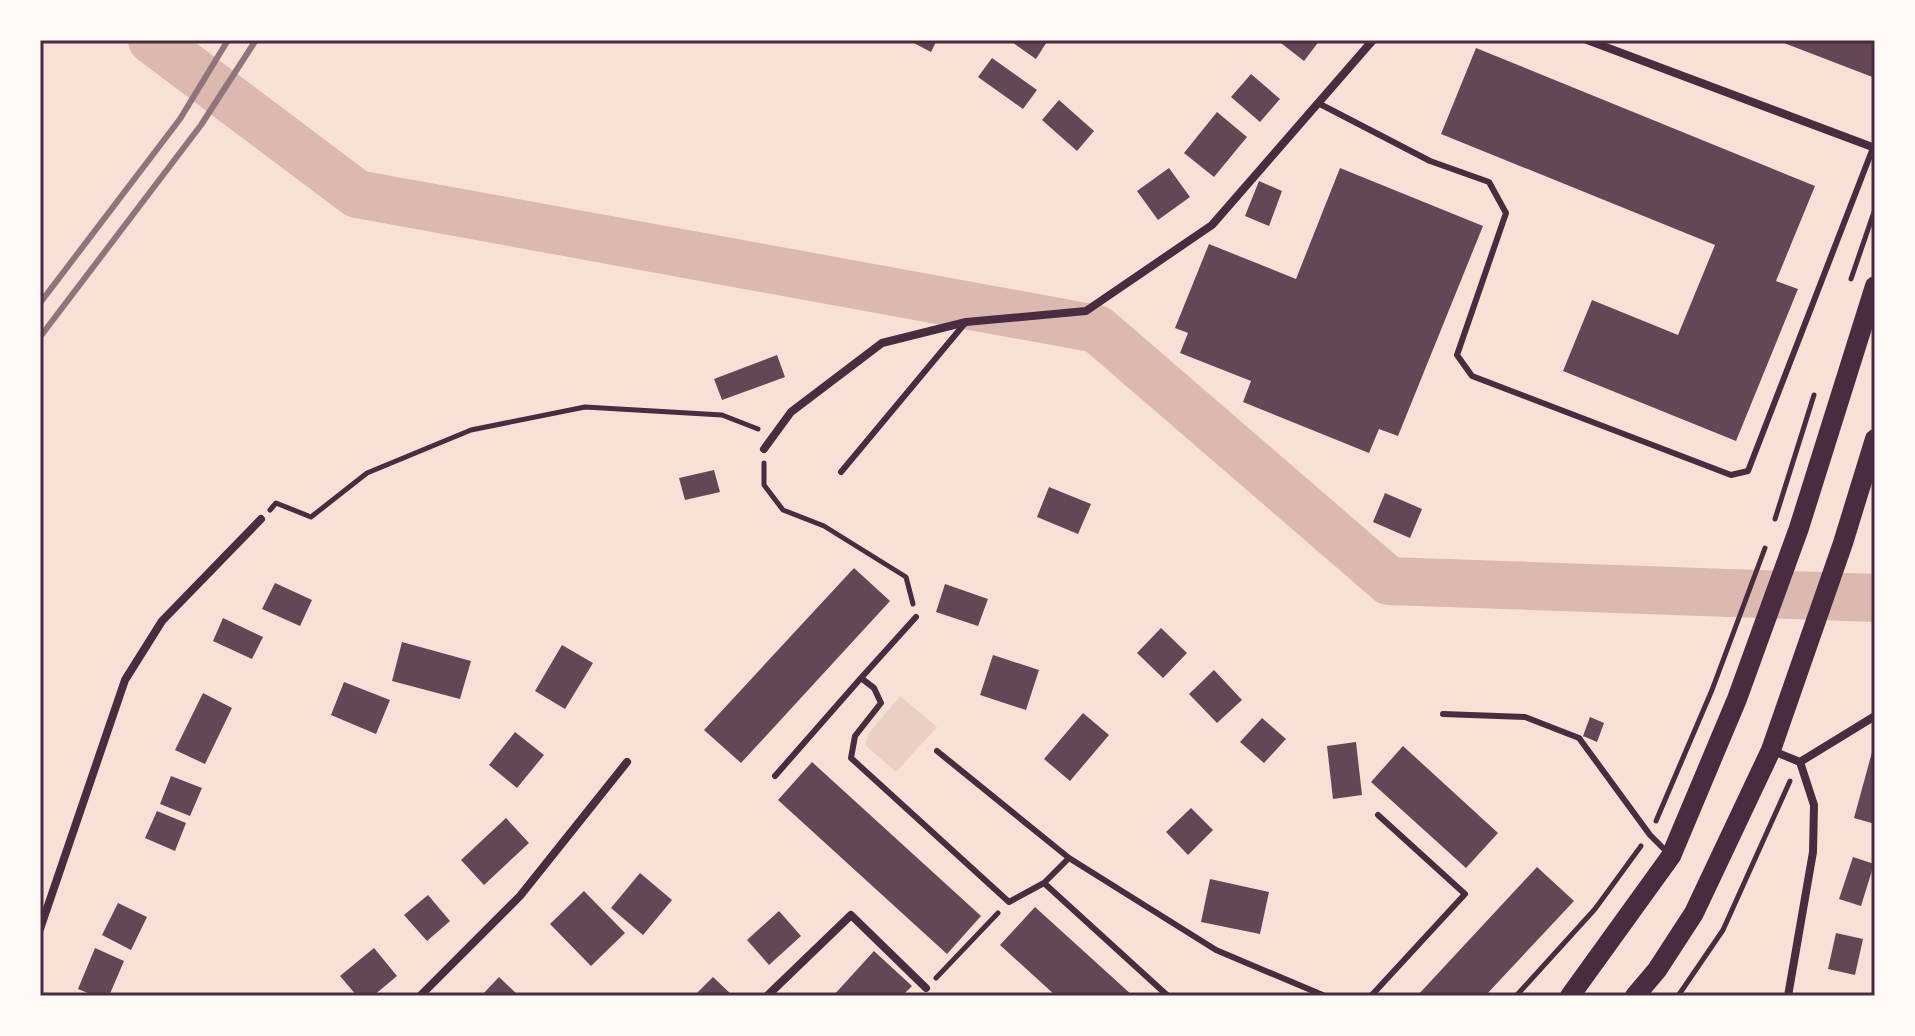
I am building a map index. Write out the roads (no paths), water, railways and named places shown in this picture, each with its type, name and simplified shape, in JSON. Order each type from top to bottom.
[{"type":"main road","points":[[1570,996],[1671,856],[1737,699],[1799,528],[1875,286]]},
{"type":"main road","points":[[1635,996],[1657,970],[1694,913],[1771,750],[1843,543],[1875,439]]},
{"type":"street","points":[[764,449],[791,412],[882,343],[966,322],[1086,311],[1212,225],[1373,40]]},
{"type":"street","points":[[1587,40],[1874,148]]},
{"type":"street","points":[[40,929],[125,680],[162,621],[261,519]]},
{"type":"street","points":[[1800,762],[1875,716]]},
{"type":"street","points":[[1771,750],[1800,762],[1814,805],[1813,852],[1788,996]]},
{"type":"street","points":[[420,996],[520,896],[627,762]]},
{"type":"street","points":[[767,996],[851,915],[926,988]]},
{"type":"lane","points":[[1318,103],[1430,161],[1489,182],[1506,213],[1457,355],[1472,376],[1731,475],[1748,471],[1874,148]]},
{"type":"lane","points":[[841,472],[966,322]]},
{"type":"lane","points":[[775,776],[916,617]]},
{"type":"lane","points":[[861,678],[874,688],[881,703],[855,736],[851,758],[1009,902],[1044,883],[1069,858]]},
{"type":"lane","points":[[1443,714],[1525,717],[1579,738],[1650,835],[1671,856]]},
{"type":"lane","points":[[937,751],[1069,858],[1216,950],[1325,996]]},
{"type":"lane","points":[[1371,996],[1465,894],[1378,815]]},
{"type":"lane","points":[[1044,883],[1168,996]]},
{"type":"waterway","points":[[152,40],[357,194],[1097,329],[1389,581],[1875,598]]},
{"type":"railway","points":[[40,303],[180,119],[228,40]]},
{"type":"railway","points":[[40,337],[201,125],[256,40]]}]
